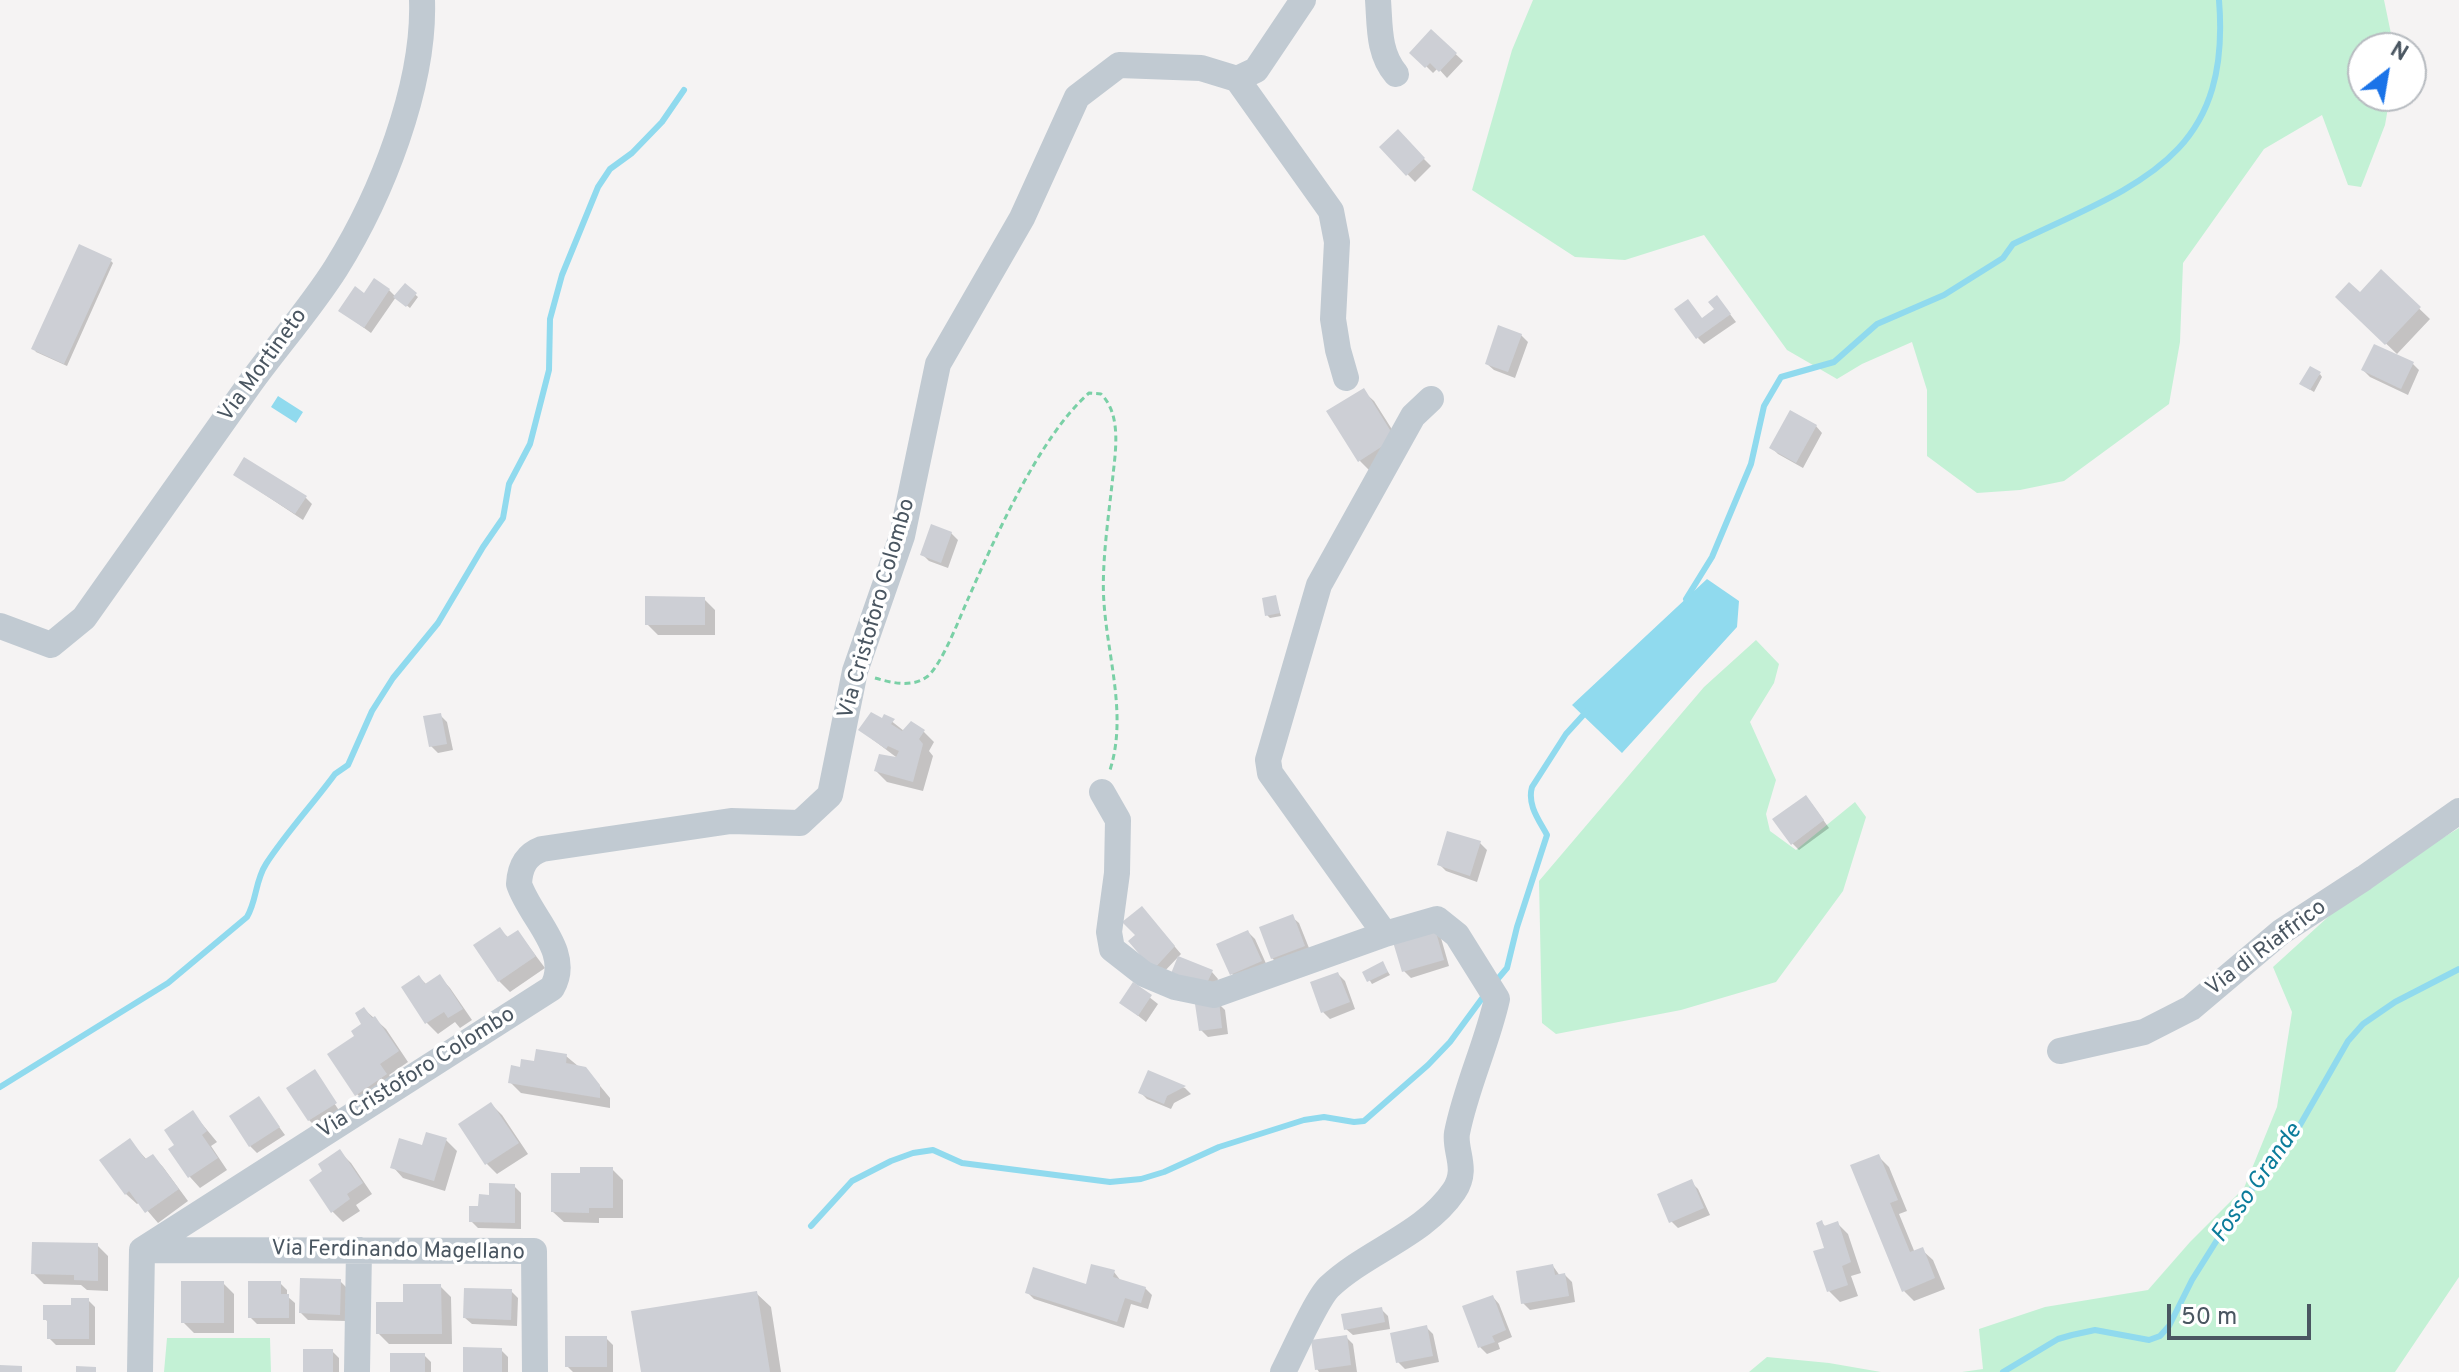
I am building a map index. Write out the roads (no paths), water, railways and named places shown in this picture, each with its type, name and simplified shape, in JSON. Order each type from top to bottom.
[{"type":"street","name":"Via Mortineto","points":[[0,626],[51,645],[84,618],[253,379],[335,271],[360,225],[400,133],[423,28],[422,0]]},
{"type":"street","points":[[1303,0],[1256,70],[1237,79],[1331,211],[1337,242],[1333,319],[1346,378]]},
{"type":"street","points":[[1378,0],[1382,48],[1387,64],[1396,74]]},
{"type":"street","name":"Via Cristoforo Colombo","points":[[142,1250],[552,988],[560,975],[558,958],[519,884],[525,861],[532,853],[731,821],[800,823],[830,795],[855,671],[902,536],[938,364],[1022,218],[1077,97],[1119,65],[1201,68],[1237,79]]},
{"type":"street","points":[[1385,934],[1270,773],[1268,760],[1319,585],[1413,416],[1431,399]]},
{"type":"street","points":[[1102,792],[1118,820],[1117,873],[1109,932],[1112,949],[1144,974],[1175,987],[1214,995],[1385,934],[1437,919],[1457,935],[1497,999],[1488,1038],[1470,1085],[1456,1137],[1462,1162],[1456,1189],[1425,1221],[1359,1262],[1326,1290],[1283,1372]]},
{"type":"street","name":"Via di Riaffrico","points":[[2060,1051],[2144,1032],[2191,1008],[2281,932],[2459,811]]},
{"type":"street","points":[[140,1372],[142,1250]]},
{"type":"street","name":"Via Ferdinando Magellano","points":[[142,1250],[534,1251],[535,1372]]},
{"type":"street","points":[[357,1372],[359,1250]]},
{"type":"water","points":[[278,396],[303,412],[296,423],[271,407]]},
{"type":"water","points":[[1707,579],[1739,601],[1737,627],[1622,753],[1572,705]]},
{"type":"waterway","points":[[1686,599],[1712,557],[1751,464],[1764,406],[1781,377],[1834,362],[1877,324],[1944,295],[2003,258],[2013,244],[2135,183],[2167,160],[2192,132],[2209,97],[2219,54],[2219,0]]},
{"type":"waterway","points":[[0,1087],[168,983],[247,917],[266,864],[335,774],[348,765],[372,711],[393,678],[438,623],[503,518],[509,484],[530,444],[549,370],[550,319],[562,275],[598,187],[610,169],[632,153],[662,122],[684,90]]},
{"type":"waterway","points":[[1496,981],[1507,968],[1547,835],[1532,806],[1532,787],[1566,734],[1586,712]]},
{"type":"waterway","name":"Fosso Grande","points":[[2003,1372],[2058,1339],[2072,1335],[2095,1330],[2149,1340],[2160,1336],[2169,1326],[2192,1280],[2239,1205],[2292,1139],[2348,1041],[2363,1024],[2395,1002],[2459,969]]},
{"type":"waterway","points":[[811,1226],[852,1181],[913,1153],[933,1150],[962,1163],[1110,1182],[1141,1179],[1164,1172],[1219,1147],[1304,1120],[1324,1117],[1364,1121],[1450,1042],[1486,993]]}]
